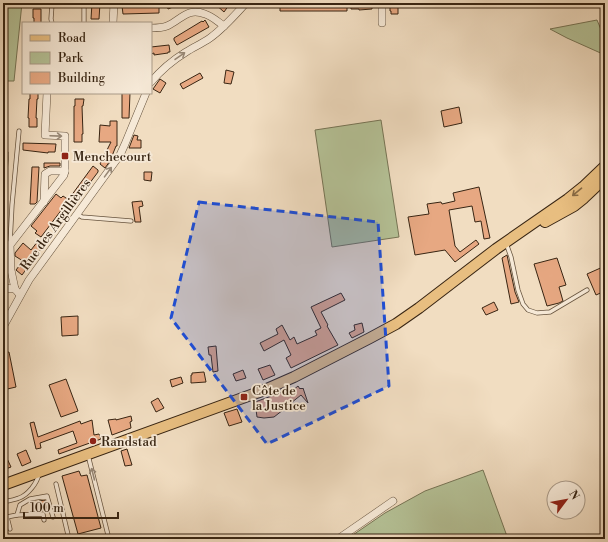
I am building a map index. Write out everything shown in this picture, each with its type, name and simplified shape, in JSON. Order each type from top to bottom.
[{"type":"main road","points":[[3,485],[262,391],[294,377],[370,338],[396,324],[419,308],[507,241],[568,200],[605,166]]},
{"type":"main road","points":[[507,241],[574,206],[605,178]]},
{"type":"street","points":[[113,22],[114,3]]},
{"type":"street","points":[[152,81],[160,71],[184,53],[209,39],[246,3]]},
{"type":"street","points":[[382,3],[382,23]]},
{"type":"street","points":[[152,28],[160,28],[168,25],[186,13],[192,12],[207,14],[224,26]]},
{"type":"street","points":[[20,295],[15,288],[11,270],[10,245],[44,202],[64,175],[65,171],[65,136],[45,135],[47,94]]},
{"type":"street","name":"Rue des Argillières","points":[[3,327],[29,280],[120,155],[146,94]]},
{"type":"street","points":[[3,180],[4,153]]},
{"type":"street","points":[[44,202],[45,174],[50,171],[65,171]]},
{"type":"street","points":[[3,288],[15,288]]},
{"type":"street","points":[[338,539],[393,501]]},
{"type":"lane","points":[[52,22],[52,4],[54,3]]},
{"type":"lane","points":[[83,3],[84,22]]},
{"type":"lane","points":[[10,245],[19,131]]},
{"type":"lane","points":[[77,214],[82,218],[131,222]]},
{"type":"lane","points":[[507,241],[518,290],[523,304],[528,310],[550,312],[587,290]]},
{"type":"lane","points":[[88,454],[109,539]]},
{"type":"lane","points":[[3,502],[19,498],[25,494],[38,480],[39,472]]},
{"type":"lane","points":[[56,484],[70,539]]},
{"type":"lane","points":[[17,515],[20,505],[30,499],[47,496],[53,517]]},
{"type":"lane","points":[[10,529],[5,518],[17,515],[42,514],[51,512]]},
{"type":"lane","points":[[42,514],[44,520]]},
{"type":"highlighted area","points":[[199,202],[378,222],[389,386],[267,444],[171,318]]},
{"type":"green space","points":[[3,3],[22,3],[14,81],[3,81]]},
{"type":"green space","points":[[597,20],[605,39],[605,55],[550,29]]},
{"type":"green space","points":[[381,120],[399,237],[332,247],[315,130]]},
{"type":"green space","points":[[483,470],[508,539],[347,539],[385,513],[425,491]]},
{"type":"building","points":[[92,3],[100,3],[99,19],[91,19]]},
{"type":"building","points":[[166,3],[183,3],[168,9]]},
{"type":"building","points":[[214,3],[226,3],[229,5],[224,12]]},
{"type":"building","points":[[342,3],[347,4],[347,11],[280,11],[280,4]]},
{"type":"building","points":[[351,3],[372,3],[372,9],[351,9]]},
{"type":"building","points":[[390,3],[398,3],[398,14],[391,14]]},
{"type":"building","points":[[122,6],[159,6],[159,13],[123,14]]},
{"type":"building","points":[[33,9],[41,9],[41,22],[34,22]]},
{"type":"building","points":[[205,20],[209,27],[177,45],[174,38]]},
{"type":"building","points":[[169,45],[170,52],[154,55],[154,53],[152,54],[152,47]]},
{"type":"building","points":[[226,70],[234,72],[231,84],[224,83]]},
{"type":"building","points":[[200,73],[203,78],[183,89],[180,84]]},
{"type":"building","points":[[160,79],[166,83],[160,93],[153,89]]},
{"type":"building","points":[[30,94],[38,94],[36,118],[37,127],[29,127],[28,118]]},
{"type":"building","points":[[122,94],[130,94],[129,118],[122,118]]},
{"type":"building","points":[[75,99],[84,99],[82,106],[82,142],[74,142]]},
{"type":"building","points":[[459,107],[462,123],[444,127],[441,111]]},
{"type":"building","points":[[110,121],[117,121],[117,146],[105,168],[100,164],[111,142],[99,142],[100,125],[110,126]]},
{"type":"building","points":[[134,135],[138,136],[137,140],[141,140],[141,148],[129,148]]},
{"type":"building","points":[[23,143],[56,144],[55,152],[48,153],[23,150]]},
{"type":"building","points":[[44,163],[60,163],[60,166],[50,166],[44,168]]},
{"type":"building","points":[[93,166],[98,170],[98,172],[77,200],[71,196]]},
{"type":"building","points":[[32,167],[39,167],[37,202],[35,204],[30,204]]},
{"type":"building","points":[[144,172],[152,172],[151,181],[144,180]]},
{"type":"building","points":[[479,187],[490,238],[484,239],[481,221],[475,222],[472,206],[449,210],[455,246],[460,252],[476,240],[479,244],[455,262],[445,250],[415,255],[408,217],[429,214],[427,204],[441,202],[442,204],[455,201],[453,193]]},
{"type":"building","points":[[56,194],[61,198],[63,196],[69,200],[41,237],[35,233],[37,231],[31,226]]},
{"type":"building","points":[[142,201],[143,206],[139,207],[141,222],[135,222],[132,202]]},
{"type":"building","points":[[38,241],[44,245],[22,275],[16,270],[23,261],[15,256],[15,253],[23,243],[31,250]]},
{"type":"building","points":[[507,255],[515,292],[519,302],[511,304],[502,258]]},
{"type":"building","points":[[557,258],[566,285],[559,287],[563,301],[547,306],[534,264]]},
{"type":"building","points":[[605,266],[605,291],[596,295],[587,274]]},
{"type":"building","points":[[341,293],[345,300],[321,312],[338,345],[291,368],[286,358],[291,355],[284,340],[264,351],[260,343],[278,334],[276,329],[282,325],[290,340],[294,337],[297,344],[317,335],[315,331],[321,328],[311,307]]},
{"type":"building","points":[[494,302],[498,310],[486,315],[482,308]]},
{"type":"building","points":[[78,316],[78,335],[62,336],[61,317]]},
{"type":"building","points":[[362,323],[364,332],[352,338],[349,333],[355,330],[354,325]]},
{"type":"building","points":[[216,346],[218,371],[213,372],[211,355],[209,355],[208,347]]},
{"type":"building","points":[[9,352],[16,387],[3,390],[3,362],[5,362],[3,353]]},
{"type":"building","points":[[270,365],[275,375],[263,380],[258,369]]},
{"type":"building","points":[[243,370],[246,378],[236,381],[233,374]]},
{"type":"building","points":[[204,372],[206,382],[191,383],[192,373]]},
{"type":"building","points":[[181,377],[183,383],[172,387],[170,380]]},
{"type":"building","points":[[66,379],[78,411],[61,417],[49,385]]},
{"type":"building","points":[[298,386],[300,389],[303,388],[308,403],[301,395],[291,403],[289,402],[283,410],[274,417],[257,417],[255,402],[291,389],[292,391]]},
{"type":"building","points":[[158,398],[164,408],[156,412],[151,402]]},
{"type":"building","points":[[237,409],[242,422],[229,426],[224,413]]},
{"type":"building","points":[[131,416],[131,428],[112,435],[108,420],[116,420]]},
{"type":"building","points":[[92,420],[94,435],[99,434],[101,439],[59,454],[58,450],[77,443],[73,431],[40,443],[41,448],[36,449],[30,423],[34,422],[38,437],[80,421],[81,424]]},
{"type":"building","points":[[127,449],[132,465],[125,466],[121,451]]},
{"type":"building","points":[[3,450],[11,467],[3,470]]},
{"type":"building","points":[[26,450],[31,462],[22,466],[17,454]]},
{"type":"building","points":[[79,471],[81,476],[87,475],[101,528],[78,534],[62,476]]},
{"type":"building","points":[[45,500],[47,510],[42,511],[39,501]]},
{"type":"place","name":"Menchecourt","points":[[65,156]]},
{"type":"place","name":"Côte de la Justice","points":[[244,397]]},
{"type":"place","name":"Randstad","points":[[93,441]]}]
